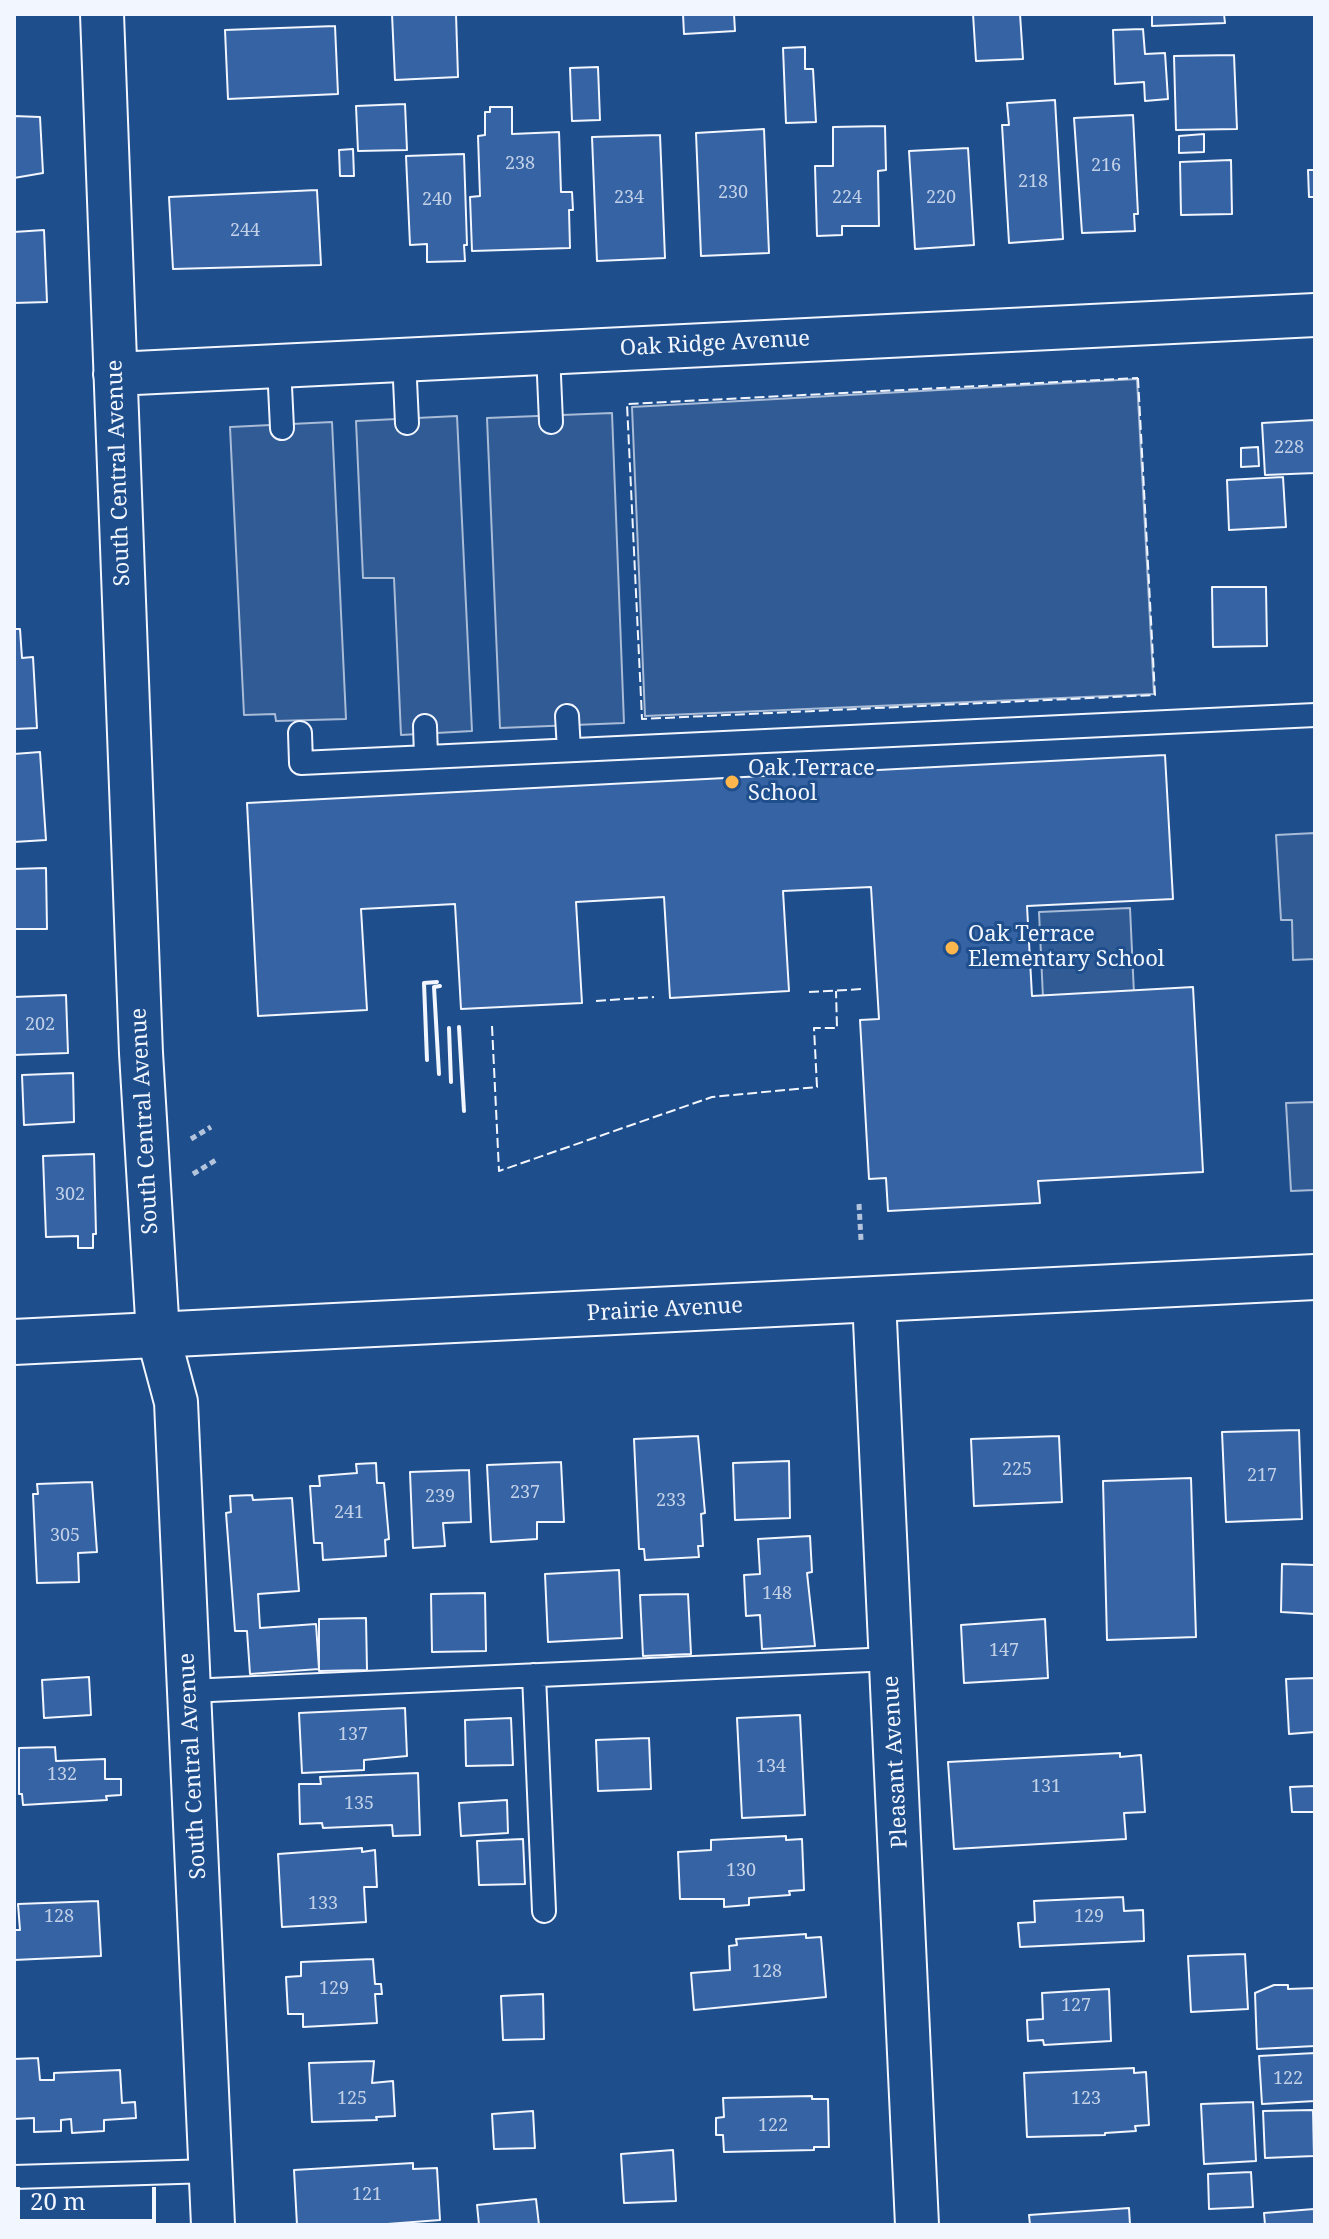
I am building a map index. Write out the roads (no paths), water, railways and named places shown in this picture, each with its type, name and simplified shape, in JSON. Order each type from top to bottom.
[{"type":"main road","name":"Prairie Avenue","points":[[14,1342],[1315,1277]]},
{"type":"street","name":"South Central Avenue","points":[[102,14],[141,1053],[158,1335],[176,1402],[213,2225]]},
{"type":"street","name":"Oak Ridge Avenue","points":[[115,374],[1315,315]]},
{"type":"street","name":"Pleasant Avenue","points":[[874,1299],[917,2225]]},
{"type":"lane","points":[[548,353],[551,422]]},
{"type":"lane","points":[[404,359],[407,423]]},
{"type":"lane","points":[[279,366],[282,428]]},
{"type":"lane","points":[[300,733],[301,763],[1315,715]]},
{"type":"lane","points":[[567,716],[569,750]]},
{"type":"lane","points":[[425,726],[426,757]]},
{"type":"lane","points":[[189,1691],[891,1659]]},
{"type":"lane","points":[[534,1675],[544,1911]]},
{"type":"lane","points":[[14,2177],[211,2171]]},
{"type":"place","name":"Oak Terrace School","points":[[732,782]]},
{"type":"place","name":"Oak Terrace Elementary School","points":[[952,948]]}]
